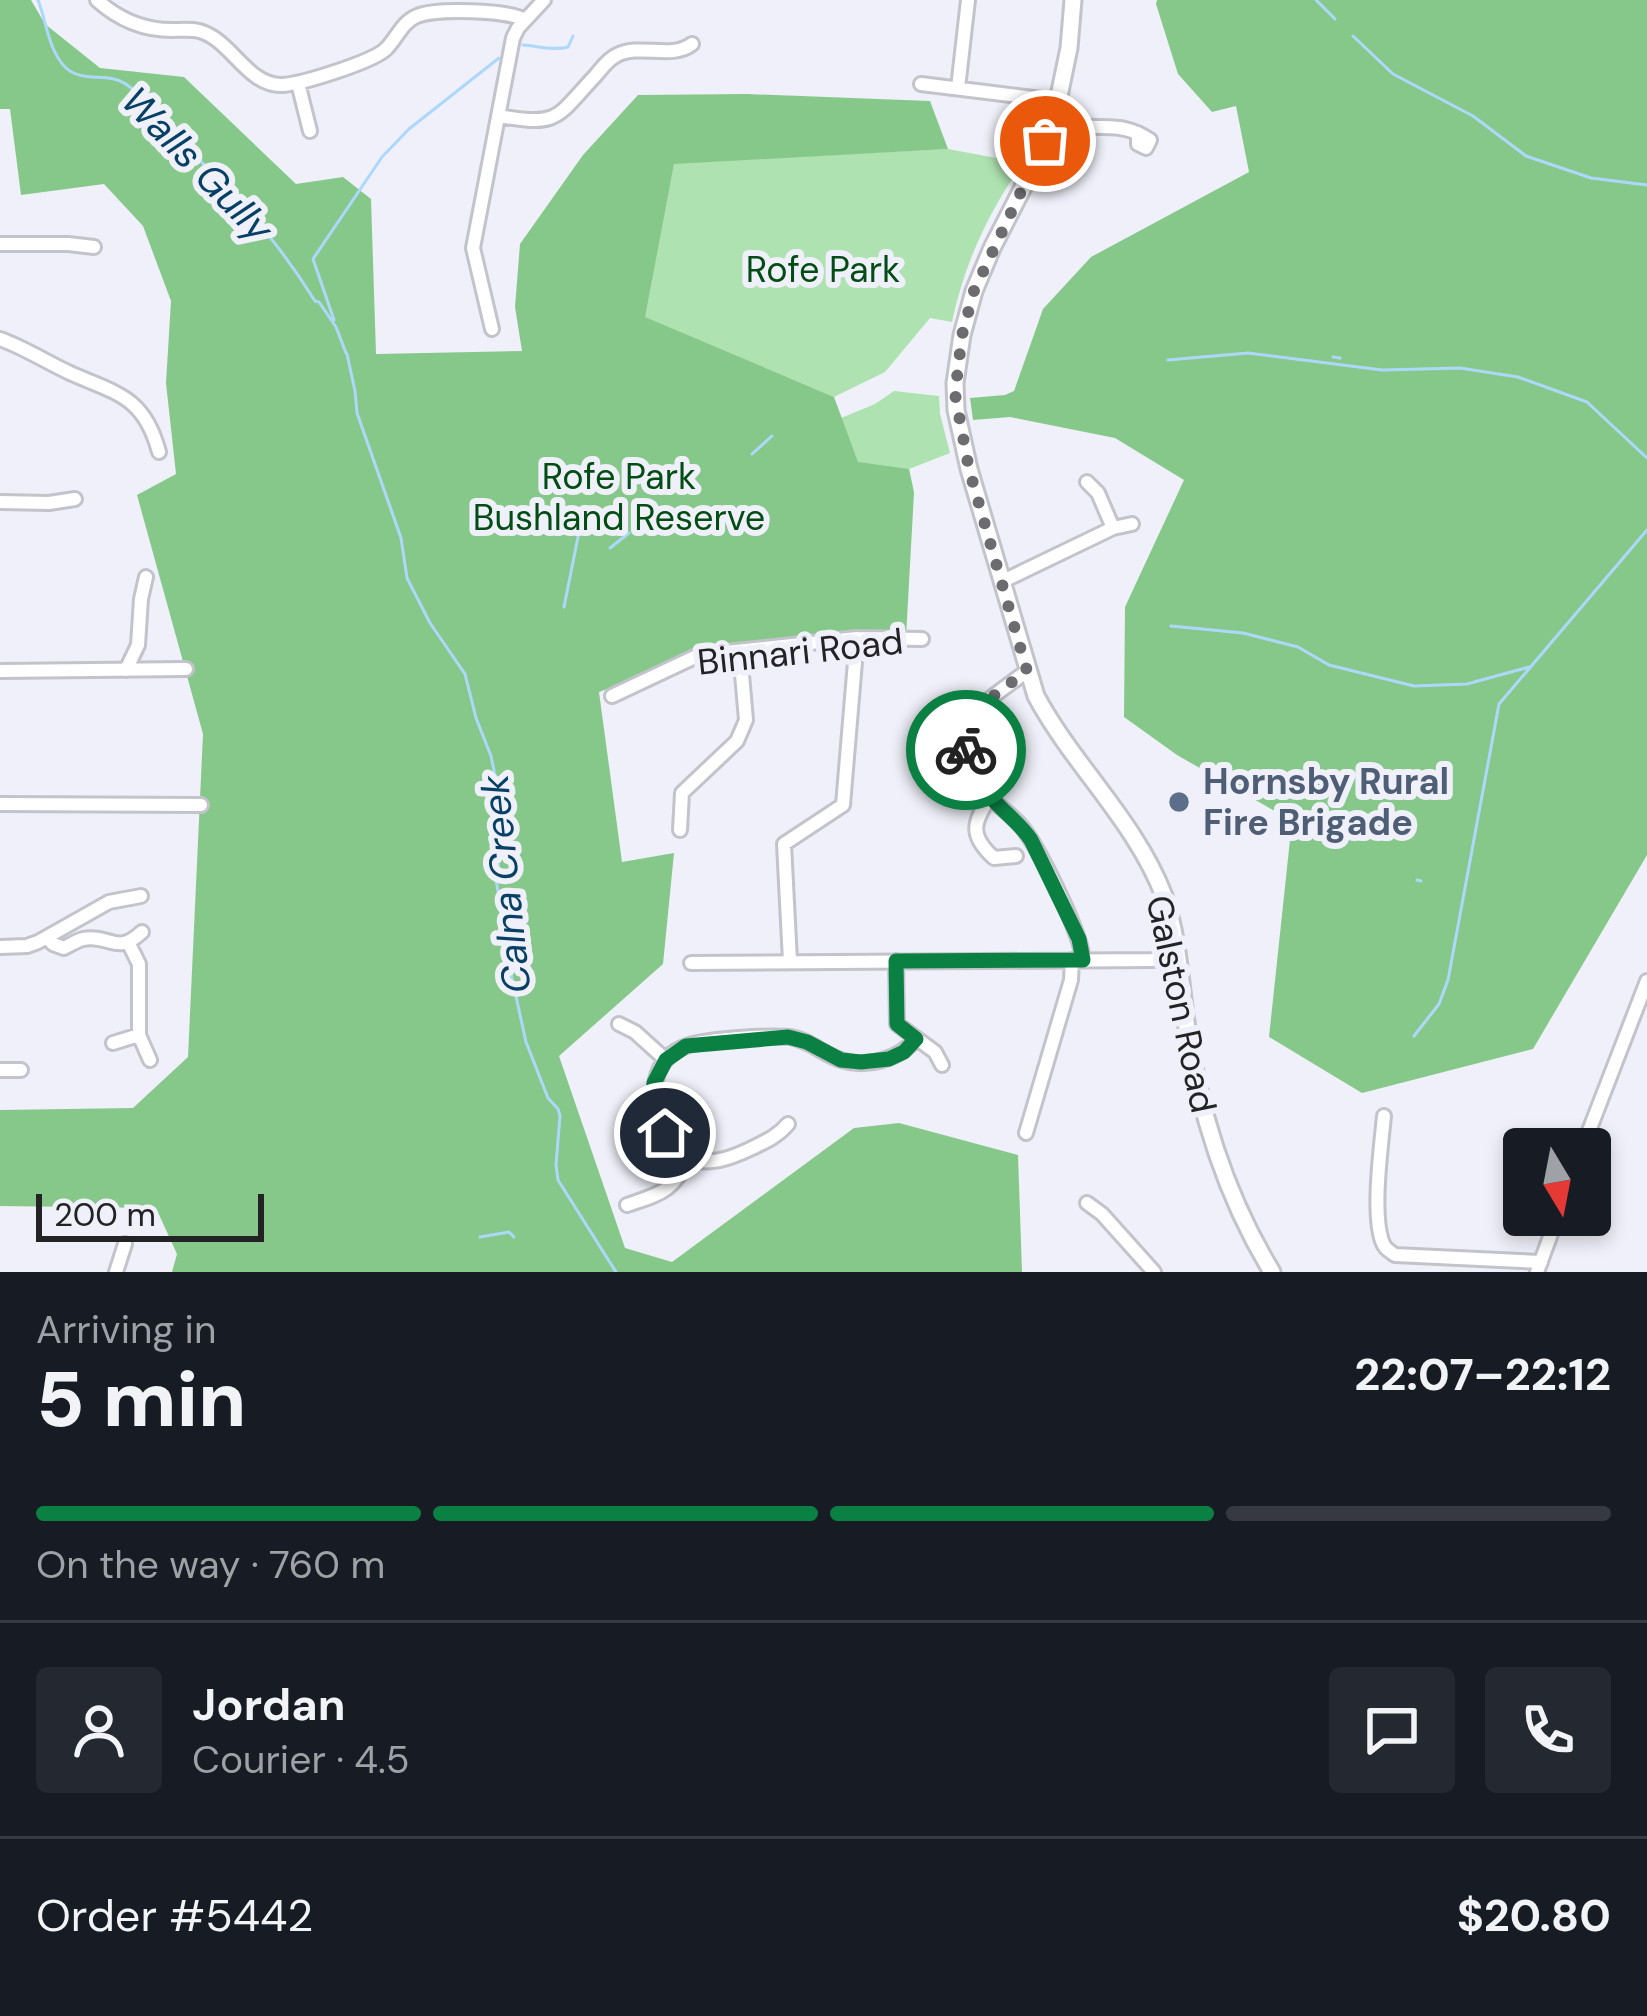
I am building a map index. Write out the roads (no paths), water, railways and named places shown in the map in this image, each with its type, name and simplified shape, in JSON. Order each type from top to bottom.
[{"type":"main road","name":"Galston Road","points":[[1072,0],[1069,49],[1052,120],[974,291],[957,367],[959,426],[1036,696],[1156,877],[1172,925],[1190,1042],[1214,1148],[1271,1272]]},
{"type":"street","points":[[97,0],[140,26],[207,34],[267,82],[283,85],[374,58],[418,15],[477,6],[525,20]]},
{"type":"street","points":[[492,329],[473,248],[512,38],[544,0]]},
{"type":"street","points":[[958,88],[968,0]]},
{"type":"street","points":[[498,116],[538,122],[550,119],[618,54],[680,51],[692,44]]},
{"type":"street","points":[[298,82],[310,131]]},
{"type":"street","points":[[921,84],[1058,101]]},
{"type":"street","points":[[1052,120],[1138,133]]},
{"type":"street","points":[[0,244],[94,247]]},
{"type":"street","points":[[0,339],[120,393],[140,409],[157,444],[172,432]]},
{"type":"street","points":[[1087,482],[1098,493],[1113,528]]},
{"type":"street","points":[[0,502],[75,500]]},
{"type":"street","points":[[1001,582],[1113,528],[1132,524]]},
{"type":"street","points":[[126,670],[138,645],[146,577]]},
{"type":"street","points":[[790,962],[784,844],[843,805],[857,638]]},
{"type":"street","name":"Binnari Road","points":[[612,696],[699,655],[857,638],[922,639]]},
{"type":"street","points":[[680,830],[682,793],[736,741],[746,720],[740,652]]},
{"type":"street","points":[[0,671],[186,669]]},
{"type":"street","points":[[1026,1133],[1078,960],[1079,939],[1021,824],[990,797],[975,773],[964,734],[994,696],[1027,671]]},
{"type":"street","points":[[990,797],[976,819],[977,839],[994,858],[1016,856]]},
{"type":"street","points":[[0,804],[202,805]]},
{"type":"street","points":[[0,946],[27,946],[110,902],[141,896]]},
{"type":"street","points":[[47,937],[64,948],[81,939],[129,944],[142,932]]},
{"type":"street","points":[[129,944],[139,964],[139,1035],[150,1060]]},
{"type":"street","points":[[691,963],[1178,958]]},
{"type":"street","points":[[896,961],[897,1024],[935,1052],[942,1065]]},
{"type":"street","points":[[1590,1128],[1647,980]]},
{"type":"street","points":[[619,1024],[666,1060]]},
{"type":"street","points":[[112,1043],[139,1035]]},
{"type":"street","points":[[788,1124],[774,1137],[731,1158],[688,1158],[670,1141],[654,1107],[654,1083],[666,1060],[692,1044],[777,1037],[807,1042],[846,1062],[875,1061],[904,1052],[916,1039]]},
{"type":"street","points":[[0,1070],[21,1070]]},
{"type":"street","points":[[1384,1116],[1378,1172],[1381,1235],[1384,1247],[1395,1255],[1539,1267],[1550,1236]]},
{"type":"street","points":[[627,1205],[671,1186],[688,1158]]},
{"type":"street","points":[[1087,1203],[1154,1272]]},
{"type":"street","points":[[116,1272],[125,1244]]},
{"type":"waterway","name":"Walls Gully","points":[[38,0],[52,45],[66,68],[120,81],[150,104],[267,233],[336,327],[346,353]]},
{"type":"waterway","points":[[1316,0],[1335,19]]},
{"type":"waterway","points":[[523,45],[563,48],[573,36]]},
{"type":"waterway","points":[[1353,36],[1393,74],[1473,116],[1526,156],[1591,178],[1647,185]]},
{"type":"waterway","points":[[334,320],[313,259],[382,157],[409,129],[499,58]]},
{"type":"waterway","points":[[1168,360],[1248,353],[1382,370],[1460,368],[1518,377],[1587,402],[1647,458]]},
{"type":"waterway","name":"Calna Creek","points":[[347,354],[357,413],[401,538],[407,578],[465,674],[491,756],[505,824],[496,879],[526,1042],[560,1116],[558,1180],[616,1272]]},
{"type":"waterway","points":[[1333,357],[1340,358]]},
{"type":"waterway","points":[[752,454],[772,436]]},
{"type":"waterway","points":[[564,607],[582,517]]},
{"type":"waterway","points":[[1414,1036],[1439,1004],[1448,980],[1499,704],[1647,530]]},
{"type":"waterway","points":[[610,548],[629,533]]},
{"type":"waterway","points":[[1171,626],[1243,633],[1298,647],[1329,665],[1414,686],[1467,684],[1529,667]]},
{"type":"waterway","points":[[1417,880],[1421,881]]},
{"type":"waterway","points":[[480,1237],[509,1232],[514,1237]]},
{"type":"place","name":"Hornsby Rural Fire Brigade","points":[[1179,802]]},
{"type":"park label","name":"Rofe Park","points":[[823,269]]},
{"type":"park label","name":"Rofe Park Bushland Reserve","points":[[619,496]]}]
